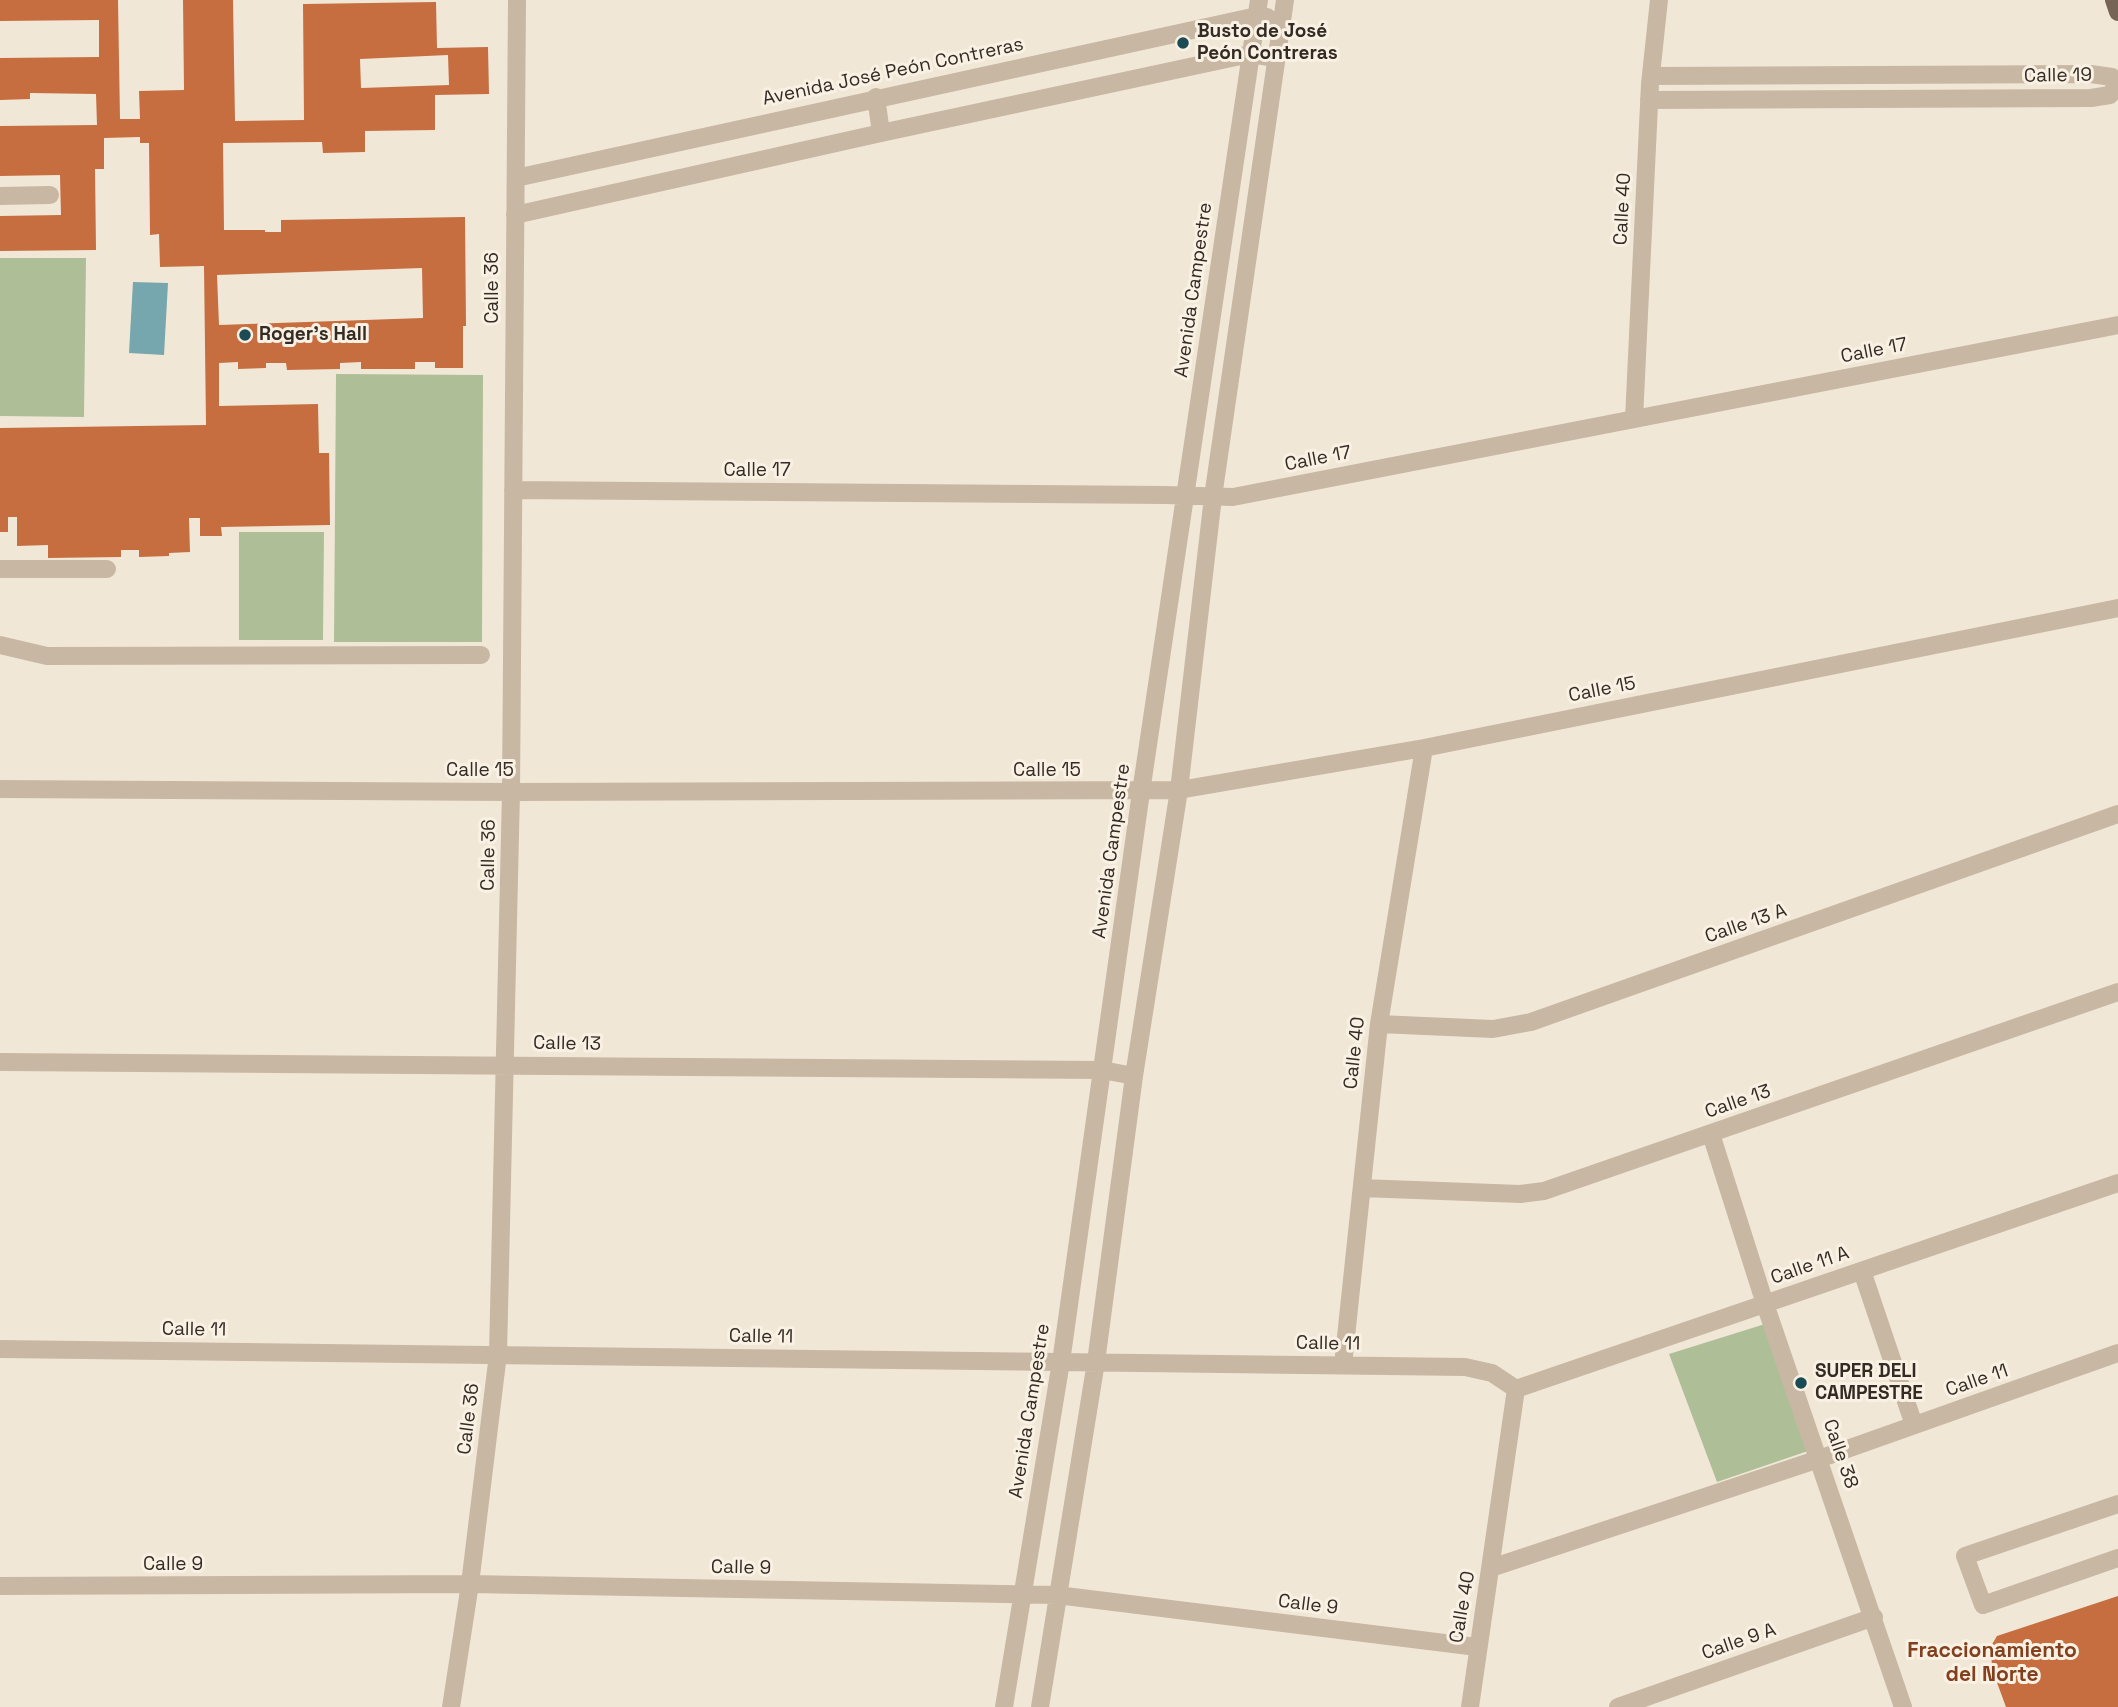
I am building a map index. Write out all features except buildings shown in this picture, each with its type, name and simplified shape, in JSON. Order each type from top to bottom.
[{"type":"main road","points":[[2114,0],[2118,12]]},
{"type":"street","name":"Calle 36","points":[[451,1707],[470,1584],[498,1354],[511,792],[517,0]]},
{"type":"street","points":[[1040,1707],[1096,1362],[1134,1076],[1178,790],[1213,496],[1285,0]]},
{"type":"street","name":"Calle 40","points":[[1634,419],[1649,100],[1659,0]]},
{"type":"street","name":"Avenida José Peón Contreras","points":[[516,178],[1258,8],[1281,20]]},
{"type":"street","name":"Avenida Campestre","points":[[1004,1707],[1060,1362],[1141,792],[1258,8]]},
{"type":"street","points":[[515,215],[1250,54],[1276,58]]},
{"type":"street","name":"Calle 19","points":[[1649,100],[2091,98],[2110,95],[2116,86],[2110,76],[2091,74],[1651,76]]},
{"type":"street","points":[[876,97],[881,133]]},
{"type":"street","points":[[0,196],[50,195]]},
{"type":"street","name":"Calle 17","points":[[513,490],[1233,497],[2118,325]]},
{"type":"street","points":[[0,569],[107,569]]},
{"type":"street","name":"Calle 15","points":[[0,789],[511,792],[1178,790],[1424,747],[2118,608]]},
{"type":"street","points":[[0,645],[47,656],[481,655]]},
{"type":"street","name":"Calle 40","points":[[1343,1365],[1379,1024],[1424,747]]},
{"type":"street","name":"Calle 13 A","points":[[1379,1024],[1493,1029],[1531,1022],[2118,814]]},
{"type":"street","name":"Calle 13","points":[[1362,1188],[1520,1194],[1544,1191],[2118,992]]},
{"type":"street","name":"Calle 13","points":[[0,1062],[1102,1070],[1134,1076]]},
{"type":"street","name":"Calle 38","points":[[1711,1134],[1765,1304],[1903,1707]]},
{"type":"street","name":"Calle 11 A","points":[[1516,1389],[2118,1183]]},
{"type":"street","points":[[1862,1271],[1914,1425]]},
{"type":"street","name":"Calle 11","points":[[0,1349],[1465,1367],[1492,1373],[1516,1389]]},
{"type":"street","name":"Calle 11","points":[[1491,1568],[1819,1459],[2118,1353]]},
{"type":"street","name":"Calle 40","points":[[1470,1707],[1516,1389]]},
{"type":"street","points":[[2118,1504],[1965,1556],[1983,1605],[2118,1558]]},
{"type":"street","name":"Calle 9","points":[[0,1586],[470,1584],[1057,1595],[1477,1647]]},
{"type":"street","name":"Calle 9 A","points":[[1618,1707],[1874,1617]]},
{"type":"green space","points":[[0,258],[86,258],[84,417],[0,416]]},
{"type":"green space","points":[[336,374],[483,375],[482,642],[334,642]]},
{"type":"green space","points":[[239,532],[324,532],[323,640],[239,640]]},
{"type":"green space","points":[[1765,1324],[1808,1451],[1717,1482],[1669,1354]]},
{"type":"water","points":[[133,282],[168,283],[164,355],[129,353]]},
{"type":"place","name":"Busto de José Peón Contreras","points":[[1183,43]]},
{"type":"place","name":"Roger's Hall","points":[[245,335]]},
{"type":"place","name":"SUPER DELI CAMPESTRE","points":[[1801,1383]]},
{"type":"district","name":"Fraccionamiento del Norte","points":[[1992,1663]]}]
